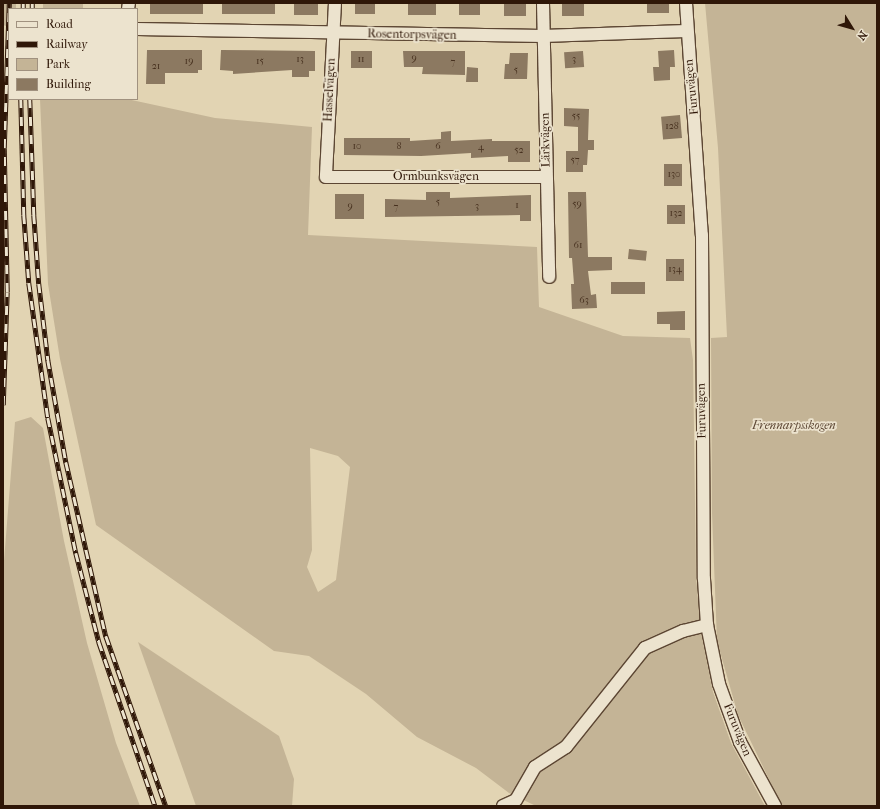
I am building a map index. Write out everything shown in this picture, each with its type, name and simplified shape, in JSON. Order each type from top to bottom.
[{"type":"street","name":"Hasselvägen","points":[[326,177],[335,3]]},
{"type":"street","name":"Lärkvägen","points":[[542,3],[549,277]]},
{"type":"street","name":"Furuvägen","points":[[686,3],[687,31],[699,158],[702,235],[704,509],[708,625],[719,684],[740,742],[775,806]]},
{"type":"street","name":"Rosentorpsvägen","points":[[138,29],[333,34],[543,36],[687,31]]},
{"type":"street","name":"Ormbunksvägen","points":[[326,177],[546,177]]},
{"type":"street","points":[[503,806],[516,800],[535,767],[566,747],[645,648],[683,631],[708,625]]},
{"type":"green space","points":[[3,3],[16,3],[16,8],[8,8],[8,27],[3,25]]},
{"type":"green space","points":[[43,3],[83,3],[83,8],[43,8]]},
{"type":"green space","name":"Frennarpsskogen","points":[[705,3],[877,3],[877,806],[782,806],[738,715],[717,641],[712,513],[711,338],[727,337],[718,148]]},
{"type":"green space","points":[[40,100],[132,100],[215,118],[312,127],[308,235],[537,247],[539,307],[623,336],[690,338],[693,360],[696,576],[701,632],[713,692],[731,743],[765,806],[536,806],[509,793],[476,768],[417,737],[366,694],[309,656],[274,651],[96,525],[60,359],[48,284]],"holes":[[[310,448],[338,456],[350,467],[336,580],[318,592],[307,567],[312,550]]]},
{"type":"green space","points":[[31,417],[43,428],[64,541],[87,643],[116,743],[140,806],[3,805],[4,561],[15,422]]},
{"type":"green space","points":[[138,642],[279,736],[294,779],[292,806],[196,806]]},
{"type":"building","points":[[150,3],[203,3],[203,14],[150,14]]},
{"type":"building","points":[[222,3],[275,3],[275,14],[222,14]]},
{"type":"building","points":[[294,3],[318,3],[318,15],[294,15]]},
{"type":"building","points":[[355,3],[375,3],[375,14],[355,14]]},
{"type":"building","points":[[408,3],[436,3],[436,15],[408,15]]},
{"type":"building","points":[[459,3],[480,3],[480,15],[459,15]]},
{"type":"building","points":[[504,3],[526,3],[526,16],[504,16]]},
{"type":"building","points":[[562,3],[584,3],[584,16],[562,16]]},
{"type":"building","points":[[647,3],[669,3],[669,13],[647,13]]},
{"type":"building","points":[[147,50],[202,50],[202,70],[198,70],[198,73],[165,73],[165,84],[146,84]]},
{"type":"building","points":[[221,50],[315,51],[315,71],[309,71],[309,77],[292,77],[292,70],[233,74],[233,71],[220,70]]},
{"type":"building","points":[[674,50],[675,67],[670,67],[670,80],[654,81],[653,67],[659,67],[658,51]]},
{"type":"building","points":[[351,51],[372,51],[372,68],[351,68]]},
{"type":"building","points":[[403,51],[465,51],[465,75],[422,74],[423,67],[404,67]]},
{"type":"building","points":[[583,51],[584,67],[565,68],[564,52]]},
{"type":"building","points":[[510,53],[528,53],[527,79],[504,79],[505,64],[509,64]]},
{"type":"building","points":[[467,67],[478,68],[478,82],[466,82]]},
{"type":"building","points":[[564,108],[589,109],[588,140],[594,140],[594,150],[588,150],[587,165],[583,165],[583,172],[566,172],[566,151],[578,151],[578,127],[564,126]]},
{"type":"building","points":[[680,115],[682,138],[663,140],[661,117]]},
{"type":"building","points":[[451,131],[451,141],[492,139],[492,141],[530,141],[530,162],[508,162],[508,156],[471,158],[471,153],[421,156],[344,155],[344,138],[410,138],[410,141],[441,139],[441,132]]},
{"type":"building","points":[[664,164],[682,164],[682,186],[664,186]]},
{"type":"building","points":[[426,192],[450,192],[450,198],[531,195],[531,221],[520,221],[520,215],[385,217],[385,199],[426,200]]},
{"type":"building","points":[[568,192],[586,192],[588,257],[612,257],[612,270],[588,271],[591,295],[596,294],[597,308],[572,309],[571,284],[574,284],[572,258],[569,258]]},
{"type":"building","points":[[335,194],[364,194],[364,219],[335,219]]},
{"type":"building","points":[[667,205],[685,205],[685,224],[667,224]]},
{"type":"building","points":[[629,249],[647,251],[646,261],[628,259]]},
{"type":"building","points":[[666,259],[684,259],[684,281],[666,281]]},
{"type":"building","points":[[611,282],[645,282],[645,294],[611,294]]},
{"type":"building","points":[[685,311],[685,330],[670,330],[670,324],[657,324],[657,312]]},
{"type":"railway","points":[[9,3],[9,8]]},
{"type":"railway","points":[[23,3],[23,8]]},
{"type":"railway","points":[[32,3],[32,8]]},
{"type":"railway","points":[[3,405],[7,292],[4,148],[8,32]]},
{"type":"railway","points":[[21,100],[24,215],[29,283],[48,418],[76,553],[99,642],[155,806]]},
{"type":"railway","points":[[30,100],[34,215],[39,284],[48,360],[66,462],[106,636],[166,806]]}]
